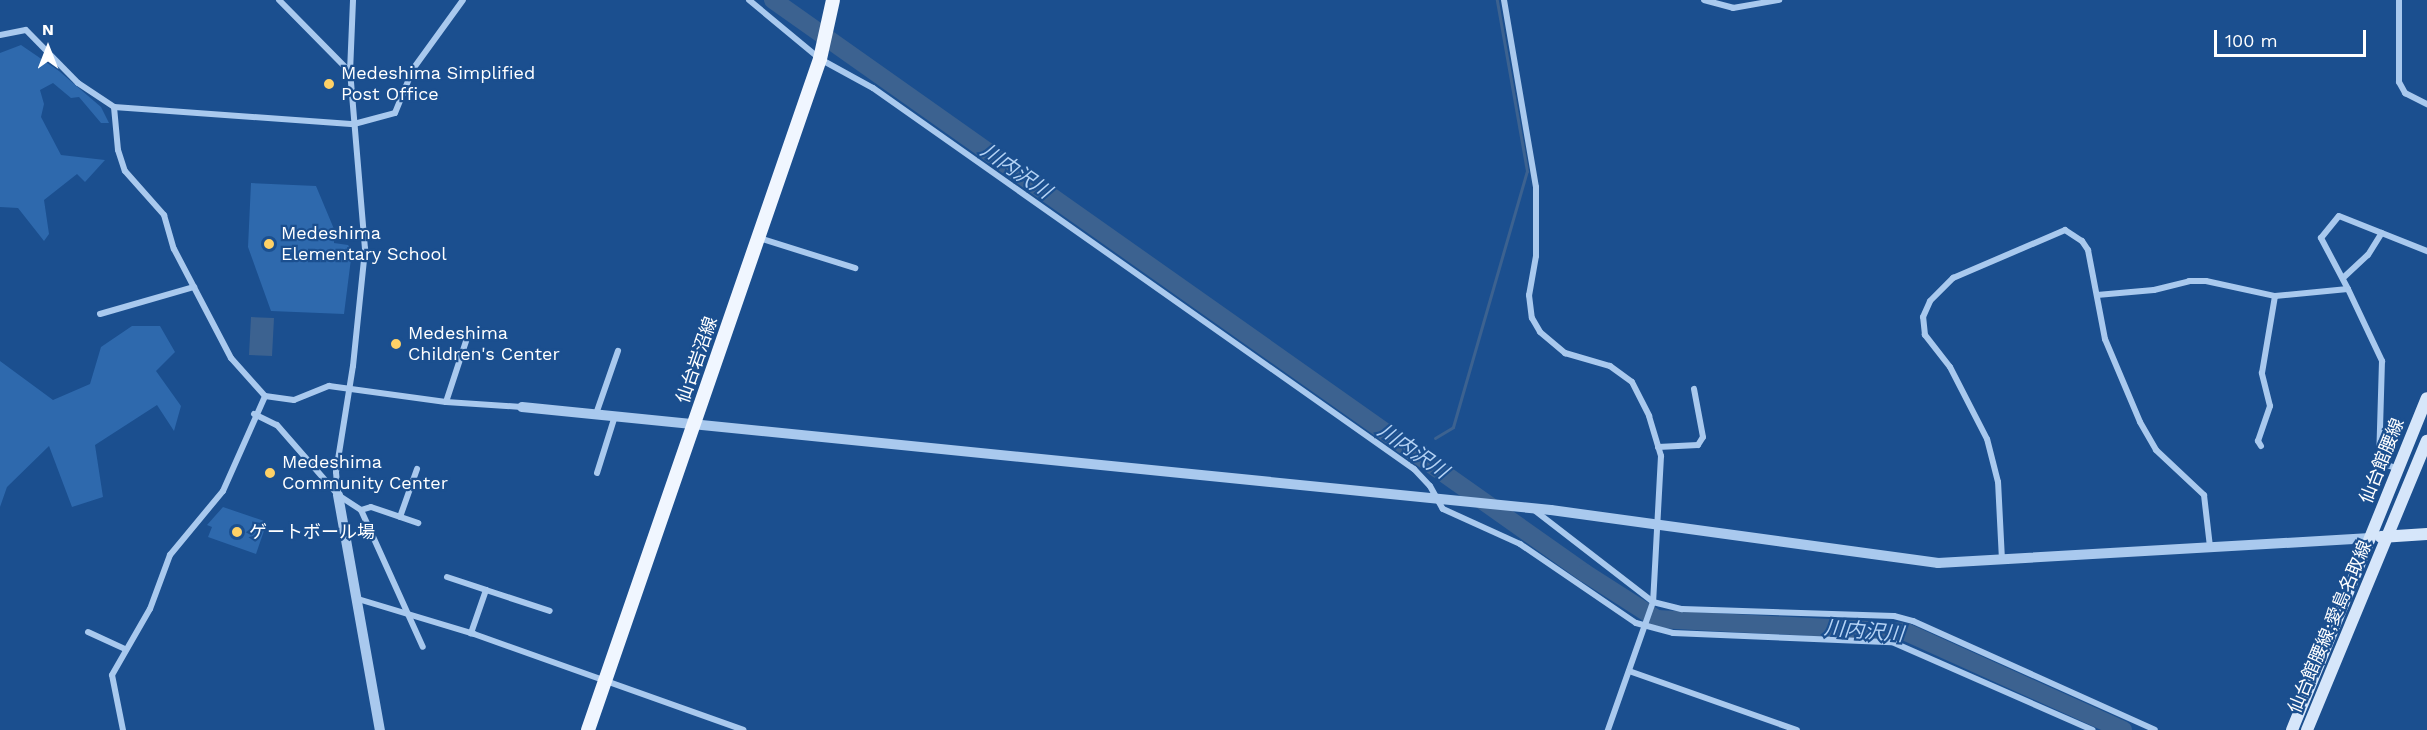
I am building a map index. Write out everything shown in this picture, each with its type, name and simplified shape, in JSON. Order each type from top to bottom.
[{"type":"main road","name":"仙台岩沼線","points":[[588,730],[821,55],[832,0]]},
{"type":"main road","name":"仙台館腰線","points":[[2370,538],[2427,398]]},
{"type":"main road","name":"仙台館腰線","points":[[2387,537],[2427,441]]},
{"type":"main road","points":[[2370,538],[2427,534]]},
{"type":"main road","name":"仙台館腰線;愛島名取線","points":[[2307,730],[2387,537]]},
{"type":"main road","name":"仙台館腰線;愛島名取線","points":[[2292,730],[2370,538]]},
{"type":"street","points":[[279,0],[350,72]]},
{"type":"street","points":[[353,0],[350,72],[365,249],[349,388],[336,472],[338,495],[380,730]]},
{"type":"street","points":[[0,35],[26,30],[78,83],[114,107],[354,124],[395,113],[413,69],[463,0]]},
{"type":"street","points":[[749,0],[821,55],[873,88],[1414,469],[1443,510],[1510,538],[1645,623],[1673,633],[1892,642],[2091,730]]},
{"type":"street","points":[[1504,0],[1536,187],[1536,256],[1529,295],[1532,318],[1540,332],[1565,353],[1610,366],[1632,382],[1661,456],[1653,604],[1608,730]]},
{"type":"street","points":[[1704,0],[1733,8],[1779,0]]},
{"type":"street","points":[[2399,0],[2399,82],[2405,93],[2427,105]]},
{"type":"street","points":[[114,107],[118,150],[126,171],[164,215],[174,249],[231,358],[265,396],[294,400],[329,386],[349,388],[446,402],[694,423],[1532,508],[1658,523],[1904,560],[2002,562],[2370,538]]},
{"type":"street","points":[[2398,470],[2379,462],[2382,361],[2343,278],[2320,238],[2338,216],[2427,251]]},
{"type":"street","points":[[2002,562],[1998,482],[1987,439],[1950,367],[1925,335],[1925,309],[1941,289],[1968,269],[2066,230],[2082,241],[2088,250],[2105,339],[2140,422],[2156,450],[2204,495],[2210,547]]},
{"type":"street","points":[[2343,278],[2368,255],[2382,233]]},
{"type":"street","points":[[758,238],[855,268]]},
{"type":"street","points":[[2097,295],[2206,280],[2275,296],[2348,289]]},
{"type":"street","points":[[100,314],[194,287]]},
{"type":"street","points":[[2261,446],[2258,441],[2270,405],[2262,373],[2275,296]]},
{"type":"street","points":[[446,402],[470,332]]},
{"type":"street","points":[[596,414],[618,351]]},
{"type":"street","points":[[1658,447],[1698,445],[1703,437],[1694,389]]},
{"type":"street","points":[[123,730],[111,679],[150,609],[170,555],[222,494],[254,414],[265,396]]},
{"type":"street","points":[[254,414],[277,425],[338,495],[361,510],[423,647]]},
{"type":"street","points":[[597,473],[616,416]]},
{"type":"street","points":[[400,517],[417,469]]},
{"type":"street","points":[[361,510],[371,507],[418,523]]},
{"type":"street","points":[[1532,508],[1653,604],[1682,609],[1904,618],[2155,730]]},
{"type":"street","points":[[447,577],[550,611]]},
{"type":"street","points":[[471,633],[486,590]]},
{"type":"street","points":[[358,599],[471,633],[743,730]]},
{"type":"street","points":[[88,632],[126,649]]},
{"type":"street","points":[[1629,672],[1797,730]]},
{"type":"shaded area","points":[[21,45],[59,71],[101,107],[109,123],[101,123],[79,97],[71,98],[53,83],[40,90],[44,104],[41,117],[61,155],[105,160],[85,182],[77,174],[44,200],[49,234],[44,241],[18,208],[0,207],[0,53]]},
{"type":"shaded area","points":[[251,183],[316,186],[334,229],[334,243],[348,245],[352,251],[344,314],[271,311],[248,247]]},
{"type":"shaded area","points":[[251,317],[274,318],[272,356],[249,355]]},
{"type":"shaded area","points":[[132,326],[160,326],[175,352],[156,371],[181,406],[174,431],[157,405],[95,445],[103,497],[72,507],[49,446],[7,487],[0,507],[0,361],[53,400],[90,384],[101,347]]},
{"type":"shaded area","name":"ゲートボール場","points":[[223,507],[267,522],[256,554],[208,537],[212,527],[207,525]]},
{"type":"waterway","name":"川内沢川","points":[[773,0],[1585,573],[1657,619],[1906,632],[2123,730]]},
{"type":"waterway","points":[[1435,438],[1453,427],[1527,171],[1497,0]]},
{"type":"waterway","points":[[1416,454],[1425,446]]},
{"type":"place","name":"Medeshima Simplified Post Office","points":[[329,84]]},
{"type":"place","name":"Medeshima Elementary School","points":[[269,244]]},
{"type":"place","name":"Medeshima Children's Center","points":[[396,344]]},
{"type":"place","name":"Medeshima Community Center","points":[[270,473]]},
{"type":"place","name":"ゲートボール場","points":[[237,532]]}]
